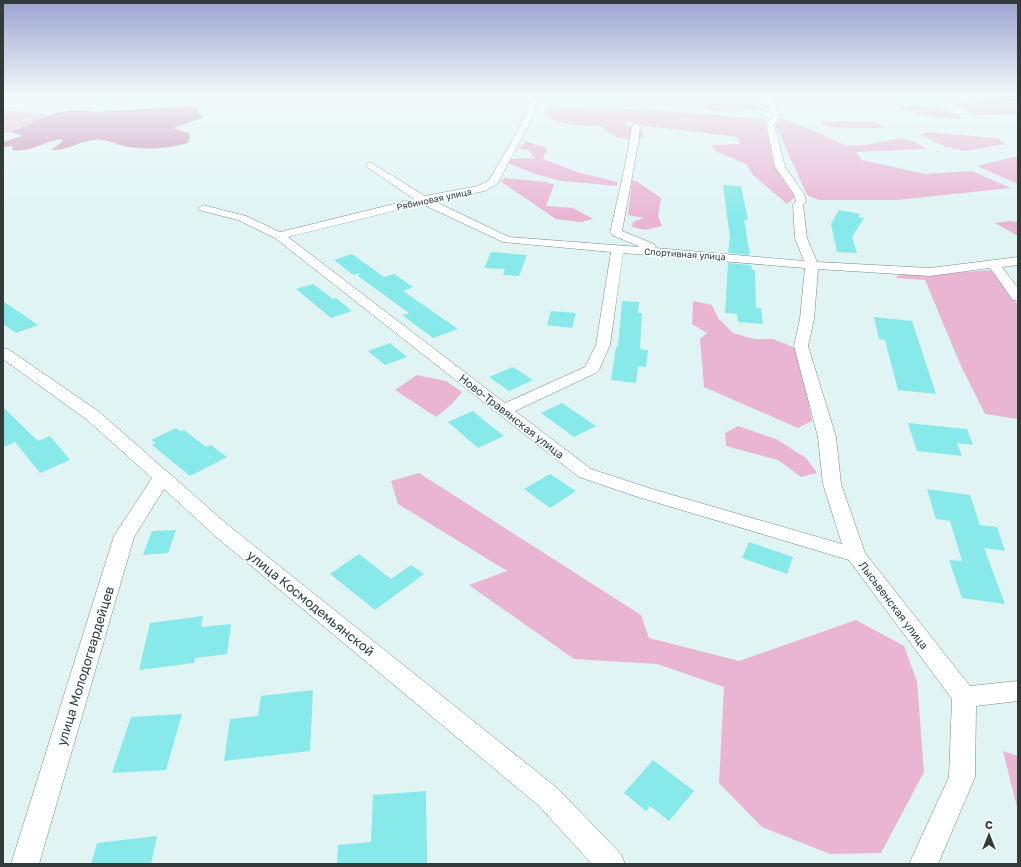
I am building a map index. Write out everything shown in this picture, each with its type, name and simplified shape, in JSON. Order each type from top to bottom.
[{"type":"street","name":"Рябиновая улица","points":[[279,236],[423,200],[481,189],[494,182],[519,135]]},
{"type":"street","points":[[635,135],[633,152],[626,179],[616,233],[647,246],[682,253]]},
{"type":"street","name":"Лысьвенская улица","points":[[773,135],[780,167],[799,194],[800,201],[798,205],[801,238],[812,265],[807,319],[801,346],[827,437],[832,484],[856,555],[964,697]]},
{"type":"street","name":"Спортивная улица","points":[[370,165],[423,200],[507,240],[617,250],[682,253],[812,265],[930,272],[1018,261]]},
{"type":"street","name":"Ново-Травянская улица","points":[[203,208],[242,218],[279,236],[585,473],[645,493],[856,555]]},
{"type":"street","points":[[504,410],[591,370],[603,345],[617,250]]},
{"type":"street","points":[[993,264],[1018,297]]},
{"type":"street","name":"улица Космодемьянской","points":[[4,353],[92,415],[221,530],[547,796],[611,864]]},
{"type":"street","name":"улица Молодогвардейцев","points":[[25,864],[124,536],[162,477]]},
{"type":"street","points":[[922,864],[962,777],[964,697],[1018,691]]},
{"type":"shaded area","points":[[21,135],[190,135],[188,143],[164,148],[139,148],[97,140],[87,141],[62,149],[51,150],[62,142],[62,139],[26,150],[12,150],[13,146],[3,147],[3,142],[22,136]]},
{"type":"shaded area","points":[[613,135],[643,135],[644,138],[626,139]]},
{"type":"shaded area","points":[[725,135],[768,135],[774,166],[795,197],[787,204],[753,175],[746,164],[715,151],[711,145],[740,144],[738,137]]},
{"type":"shaded area","points":[[780,135],[824,135],[847,146],[865,145],[900,138],[915,142],[927,149],[856,152],[862,160],[925,174],[972,171],[1011,188],[897,200],[819,200],[807,195]]},
{"type":"shaded area","points":[[922,135],[967,135],[997,138],[1005,144],[966,151],[946,147]]},
{"type":"shaded area","points":[[526,141],[547,148],[543,159],[577,172],[617,182],[617,186],[562,181],[538,175],[508,163],[512,159],[534,158],[529,150],[518,149]]},
{"type":"shaded area","points":[[1018,156],[1018,184],[977,166]]},
{"type":"shaded area","points":[[505,178],[547,182],[554,185],[546,206],[573,208],[593,219],[581,222],[556,219],[500,181]]},
{"type":"shaded area","points":[[632,180],[636,181],[661,198],[658,216],[662,226],[645,230],[632,227],[633,222],[644,218],[628,215]]},
{"type":"shaded area","points":[[1011,221],[1018,222],[1018,236],[995,223]]},
{"type":"shaded area","points":[[993,270],[1018,305],[1018,419],[985,414],[961,366],[925,280],[895,278],[901,274],[926,275]]},
{"type":"shaded area","points":[[693,301],[712,305],[718,318],[733,333],[754,339],[773,339],[798,349],[812,421],[798,428],[704,387],[700,339],[707,333],[692,324]]},
{"type":"shaded area","points":[[417,375],[446,381],[462,392],[452,404],[436,417],[395,390]]},
{"type":"shaded area","points":[[738,426],[776,439],[806,458],[817,473],[801,477],[778,460],[726,446],[725,433]]},
{"type":"shaded area","points":[[419,473],[641,615],[649,638],[739,661],[856,620],[904,646],[917,681],[924,772],[881,853],[830,854],[762,827],[719,783],[724,687],[657,664],[574,659],[469,585],[507,571],[398,504],[391,481]]},
{"type":"shaded area","points":[[1003,751],[1018,756],[1018,811]]},
{"type":"building","points":[[723,185],[741,186],[748,220],[744,220],[750,255],[728,253],[730,237]]},
{"type":"building","points":[[839,210],[860,214],[858,217],[864,218],[852,237],[857,253],[837,252],[831,224]]},
{"type":"building","points":[[491,252],[527,255],[519,276],[503,275],[505,269],[484,268]]},
{"type":"building","points":[[352,254],[384,277],[394,274],[413,287],[403,291],[458,329],[433,338],[402,315],[409,313],[358,276],[360,273],[353,275],[334,260]]},
{"type":"building","points":[[728,263],[751,265],[752,270],[755,270],[756,308],[761,308],[763,324],[738,322],[737,314],[725,313]]},
{"type":"building","points":[[313,284],[333,299],[336,298],[352,311],[331,318],[296,289]]},
{"type":"building","points":[[3,301],[38,325],[16,333],[3,324]]},
{"type":"building","points":[[622,301],[639,302],[638,313],[642,313],[640,349],[648,350],[646,367],[638,366],[636,383],[611,380],[616,347],[618,347]]},
{"type":"building","points":[[551,311],[576,313],[572,328],[547,325]]},
{"type":"building","points":[[874,317],[912,321],[936,394],[898,390],[885,340],[879,339]]},
{"type":"building","points":[[390,343],[407,357],[385,365],[368,351]]},
{"type":"building","points":[[513,367],[533,380],[509,391],[489,377]]},
{"type":"building","points":[[562,403],[596,426],[574,437],[541,413]]},
{"type":"building","points":[[3,407],[38,441],[50,436],[70,460],[40,473],[15,442],[3,447]]},
{"type":"building","points":[[473,411],[504,436],[478,448],[448,422]]},
{"type":"building","points":[[908,423],[967,429],[973,445],[957,443],[962,456],[917,451]]},
{"type":"building","points":[[176,428],[180,431],[184,430],[206,447],[211,445],[227,457],[190,476],[152,445],[156,443],[151,440]]},
{"type":"building","points":[[550,474],[576,491],[550,508],[524,489]]},
{"type":"building","points":[[927,489],[970,495],[980,525],[997,527],[1005,551],[984,548],[1005,604],[962,598],[949,560],[962,561],[950,521],[936,519]]},
{"type":"building","points":[[176,530],[168,553],[143,555],[152,531]]},
{"type":"building","points":[[749,542],[793,557],[787,574],[742,558]]},
{"type":"building","points":[[359,554],[391,579],[411,565],[424,574],[375,610],[330,574]]},
{"type":"building","points":[[203,616],[201,627],[231,624],[227,654],[195,658],[194,663],[139,670],[150,623]]},
{"type":"building","points":[[313,690],[310,751],[224,761],[230,719],[258,716],[261,696]]},
{"type":"building","points":[[182,714],[166,770],[112,773],[131,717]]},
{"type":"building","points":[[653,760],[694,791],[669,821],[650,806],[646,811],[624,793]]},
{"type":"building","points":[[426,791],[427,863],[337,864],[338,845],[371,842],[373,795]]},
{"type":"building","points":[[157,836],[151,864],[91,864],[97,843]]}]
